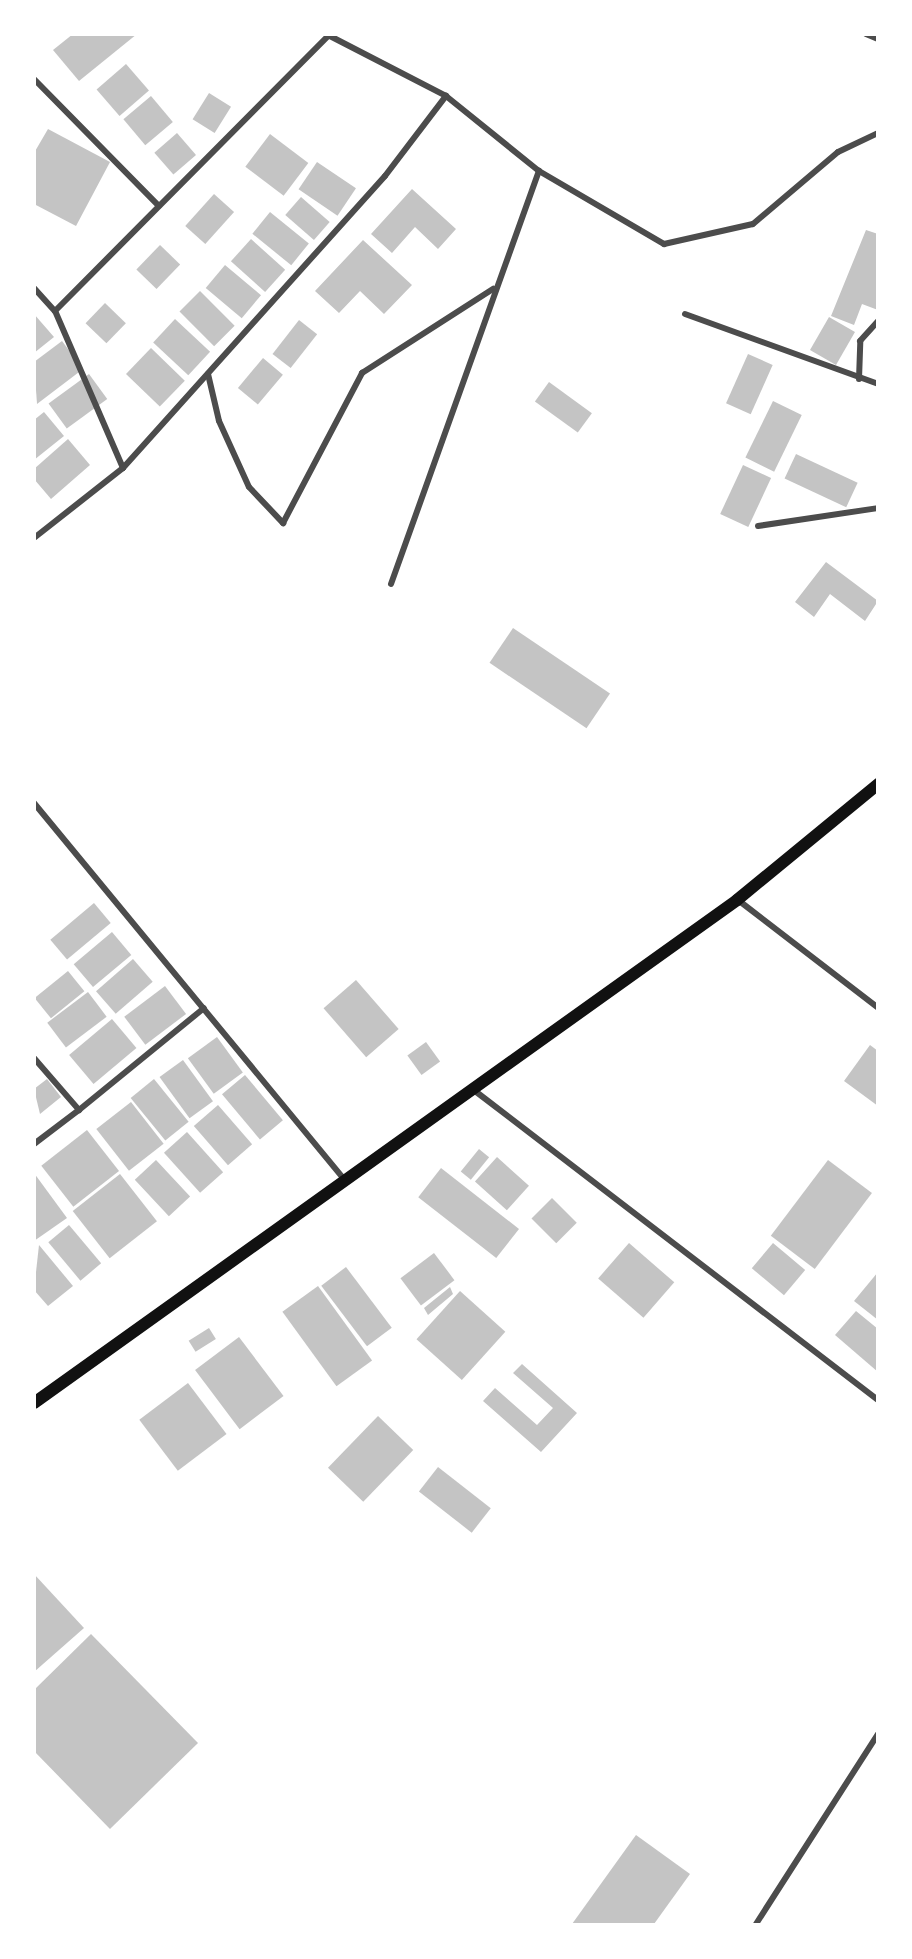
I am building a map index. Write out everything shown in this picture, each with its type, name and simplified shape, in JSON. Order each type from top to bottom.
[{"type":"main road","points":[[34,1403],[347,1182],[737,900],[878,784]]},
{"type":"street","points":[[866,34],[878,39]]},
{"type":"street","points":[[55,311],[327,35],[446,96],[539,171],[664,244],[753,224],[838,152],[878,133]]},
{"type":"street","points":[[34,78],[159,206]]},
{"type":"street","points":[[34,538],[123,468],[386,176],[446,96]]},
{"type":"street","points":[[392,585],[493,289],[539,171]]},
{"type":"street","points":[[34,288],[55,311],[123,468]]},
{"type":"street","points":[[208,374],[219,421],[249,487],[283,523],[362,373],[493,289]]},
{"type":"street","points":[[684,314],[878,384]]},
{"type":"street","points":[[859,379],[860,341],[878,321]]},
{"type":"street","points":[[758,526],[878,508]]},
{"type":"street","points":[[34,803],[347,1182]]},
{"type":"street","points":[[737,900],[878,1008]]},
{"type":"street","points":[[34,1144],[204,1008]]},
{"type":"street","points":[[34,1058],[79,1110]]},
{"type":"street","points":[[475,1090],[878,1400]]},
{"type":"street","points":[[756,1924],[878,1734]]},
{"type":"building","points":[[73,34],[137,34],[79,81],[53,50]]},
{"type":"building","points":[[126,64],[149,90],[120,116],[97,90]]},
{"type":"building","points":[[209,93],[231,107],[215,133],[193,119]]},
{"type":"building","points":[[151,96],[173,122],[145,145],[123,119]]},
{"type":"building","points":[[48,129],[110,162],[76,226],[34,204],[34,153]]},
{"type":"building","points":[[177,133],[196,155],[173,175],[154,153]]},
{"type":"building","points":[[270,134],[308,163],[284,196],[245,167]]},
{"type":"building","points":[[317,162],[356,188],[338,216],[299,189]]},
{"type":"building","points":[[412,189],[456,229],[438,249],[415,227],[392,253],[371,234]]},
{"type":"building","points":[[214,194],[234,212],[205,244],[185,226]]},
{"type":"building","points":[[301,197],[330,222],[314,240],[285,215]]},
{"type":"building","points":[[270,212],[309,243],[291,265],[252,234]]},
{"type":"building","points":[[866,230],[878,234],[878,310],[862,304],[854,325],[831,316]]},
{"type":"building","points":[[251,239],[285,270],[265,292],[231,261]]},
{"type":"building","points":[[363,240],[412,285],[384,314],[360,291],[339,313],[315,291]]},
{"type":"building","points":[[160,245],[180,264],[157,289],[136,269]]},
{"type":"building","points":[[225,265],[261,295],[242,318],[206,288]]},
{"type":"building","points":[[200,291],[235,326],[214,346],[179,312]]},
{"type":"building","points":[[105,303],[126,323],[106,343],[86,323]]},
{"type":"building","points":[[34,314],[54,337],[34,353]]},
{"type":"building","points":[[829,317],[855,332],[836,365],[810,350]]},
{"type":"building","points":[[175,319],[210,352],[188,375],[153,342]]},
{"type":"building","points":[[299,320],[317,334],[291,368],[273,354]]},
{"type":"building","points":[[62,341],[83,369],[37,404],[34,362]]},
{"type":"building","points":[[151,348],[185,381],[160,407],[126,374]]},
{"type":"building","points":[[748,354],[773,365],[751,414],[726,403]]},
{"type":"building","points":[[263,358],[283,375],[258,405],[238,388]]},
{"type":"building","points":[[89,374],[107,399],[67,428],[49,403]]},
{"type":"building","points":[[549,382],[592,413],[578,433],[535,401]]},
{"type":"building","points":[[773,401],[802,415],[774,472],[745,458]]},
{"type":"building","points":[[44,412],[64,436],[34,460],[34,420]]},
{"type":"building","points":[[68,439],[90,465],[51,499],[34,479],[34,469]]},
{"type":"building","points":[[796,454],[858,483],[846,507],[785,478]]},
{"type":"building","points":[[743,465],[771,478],[748,527],[720,514]]},
{"type":"building","points":[[826,562],[878,601],[865,621],[830,594],[814,617],[795,602]]},
{"type":"building","points":[[513,628],[610,693],[587,728],[490,663]]},
{"type":"building","points":[[94,903],[111,923],[67,960],[50,940]]},
{"type":"building","points":[[112,932],[131,955],[93,987],[74,964]]},
{"type":"building","points":[[133,959],[153,982],[116,1014],[96,991]]},
{"type":"building","points":[[68,971],[84,991],[51,1018],[35,998]]},
{"type":"building","points":[[356,980],[399,1029],[366,1057],[324,1008]]},
{"type":"building","points":[[165,986],[186,1014],[145,1045],[124,1017]]},
{"type":"building","points":[[88,992],[107,1017],[66,1047],[47,1023]]},
{"type":"building","points":[[112,1019],[136,1048],[94,1084],[69,1055]]},
{"type":"building","points":[[217,1037],[243,1073],[214,1094],[188,1058]]},
{"type":"building","points":[[426,1042],[440,1061],[421,1075],[407,1056]]},
{"type":"building","points":[[870,1045],[878,1051],[878,1106],[844,1081]]},
{"type":"building","points":[[183,1060],[213,1101],[190,1118],[160,1077]]},
{"type":"building","points":[[245,1075],[283,1120],[260,1139],[222,1094]]},
{"type":"building","points":[[47,1079],[61,1097],[40,1114],[34,1089]]},
{"type":"building","points":[[154,1079],[189,1122],[165,1141],[131,1098]]},
{"type":"building","points":[[131,1102],[164,1144],[129,1171],[96,1129]]},
{"type":"building","points":[[218,1105],[252,1144],[228,1165],[194,1126]]},
{"type":"building","points":[[87,1130],[119,1171],[73,1207],[41,1166]]},
{"type":"building","points":[[187,1132],[223,1172],[200,1193],[164,1153]]},
{"type":"building","points":[[479,1149],[489,1157],[471,1180],[461,1172]]},
{"type":"building","points":[[497,1157],[529,1186],[507,1210],[475,1182]]},
{"type":"building","points":[[156,1160],[190,1197],[169,1216],[135,1180]]},
{"type":"building","points":[[828,1160],[872,1193],[815,1269],[771,1236]]},
{"type":"building","points":[[441,1168],[519,1229],[496,1258],[418,1197]]},
{"type":"building","points":[[34,1173],[67,1218],[34,1241]]},
{"type":"building","points":[[120,1174],[157,1221],[110,1258],[73,1211]]},
{"type":"building","points":[[552,1198],[577,1223],[556,1243],[531,1219]]},
{"type":"building","points":[[69,1225],[101,1263],[80,1281],[48,1242]]},
{"type":"building","points":[[629,1243],[674,1282],[643,1318],[598,1278]]},
{"type":"building","points":[[773,1243],[805,1270],[784,1295],[752,1268]]},
{"type":"building","points":[[39,1245],[73,1286],[48,1306],[34,1290]]},
{"type":"building","points":[[434,1253],[454,1280],[421,1305],[400,1278]]},
{"type":"building","points":[[346,1267],[392,1328],[367,1346],[321,1286]]},
{"type":"building","points":[[878,1272],[878,1320],[854,1301]]},
{"type":"building","points":[[318,1286],[372,1360],[336,1386],[282,1312]]},
{"type":"building","points":[[450,1287],[453,1294],[428,1315],[424,1308]]},
{"type":"building","points":[[460,1291],[505,1332],[462,1380],[417,1339]]},
{"type":"building","points":[[856,1311],[878,1329],[878,1372],[835,1335]]},
{"type":"building","points":[[209,1328],[216,1339],[196,1352],[189,1341]]},
{"type":"building","points":[[239,1337],[284,1396],[240,1429],[195,1370]]},
{"type":"building","points":[[522,1364],[577,1413],[541,1452],[483,1401],[495,1388],[537,1425],[553,1408],[513,1373]]},
{"type":"building","points":[[188,1383],[227,1434],[178,1471],[139,1420]]},
{"type":"building","points":[[378,1416],[413,1450],[363,1502],[328,1468]]},
{"type":"building","points":[[438,1467],[491,1508],[472,1533],[419,1491]]},
{"type":"building","points":[[34,1574],[84,1628],[34,1672]]},
{"type":"building","points":[[91,1634],[198,1743],[110,1829],[34,1751],[34,1690]]},
{"type":"building","points":[[636,1835],[690,1874],[654,1924],[572,1924]]}]
